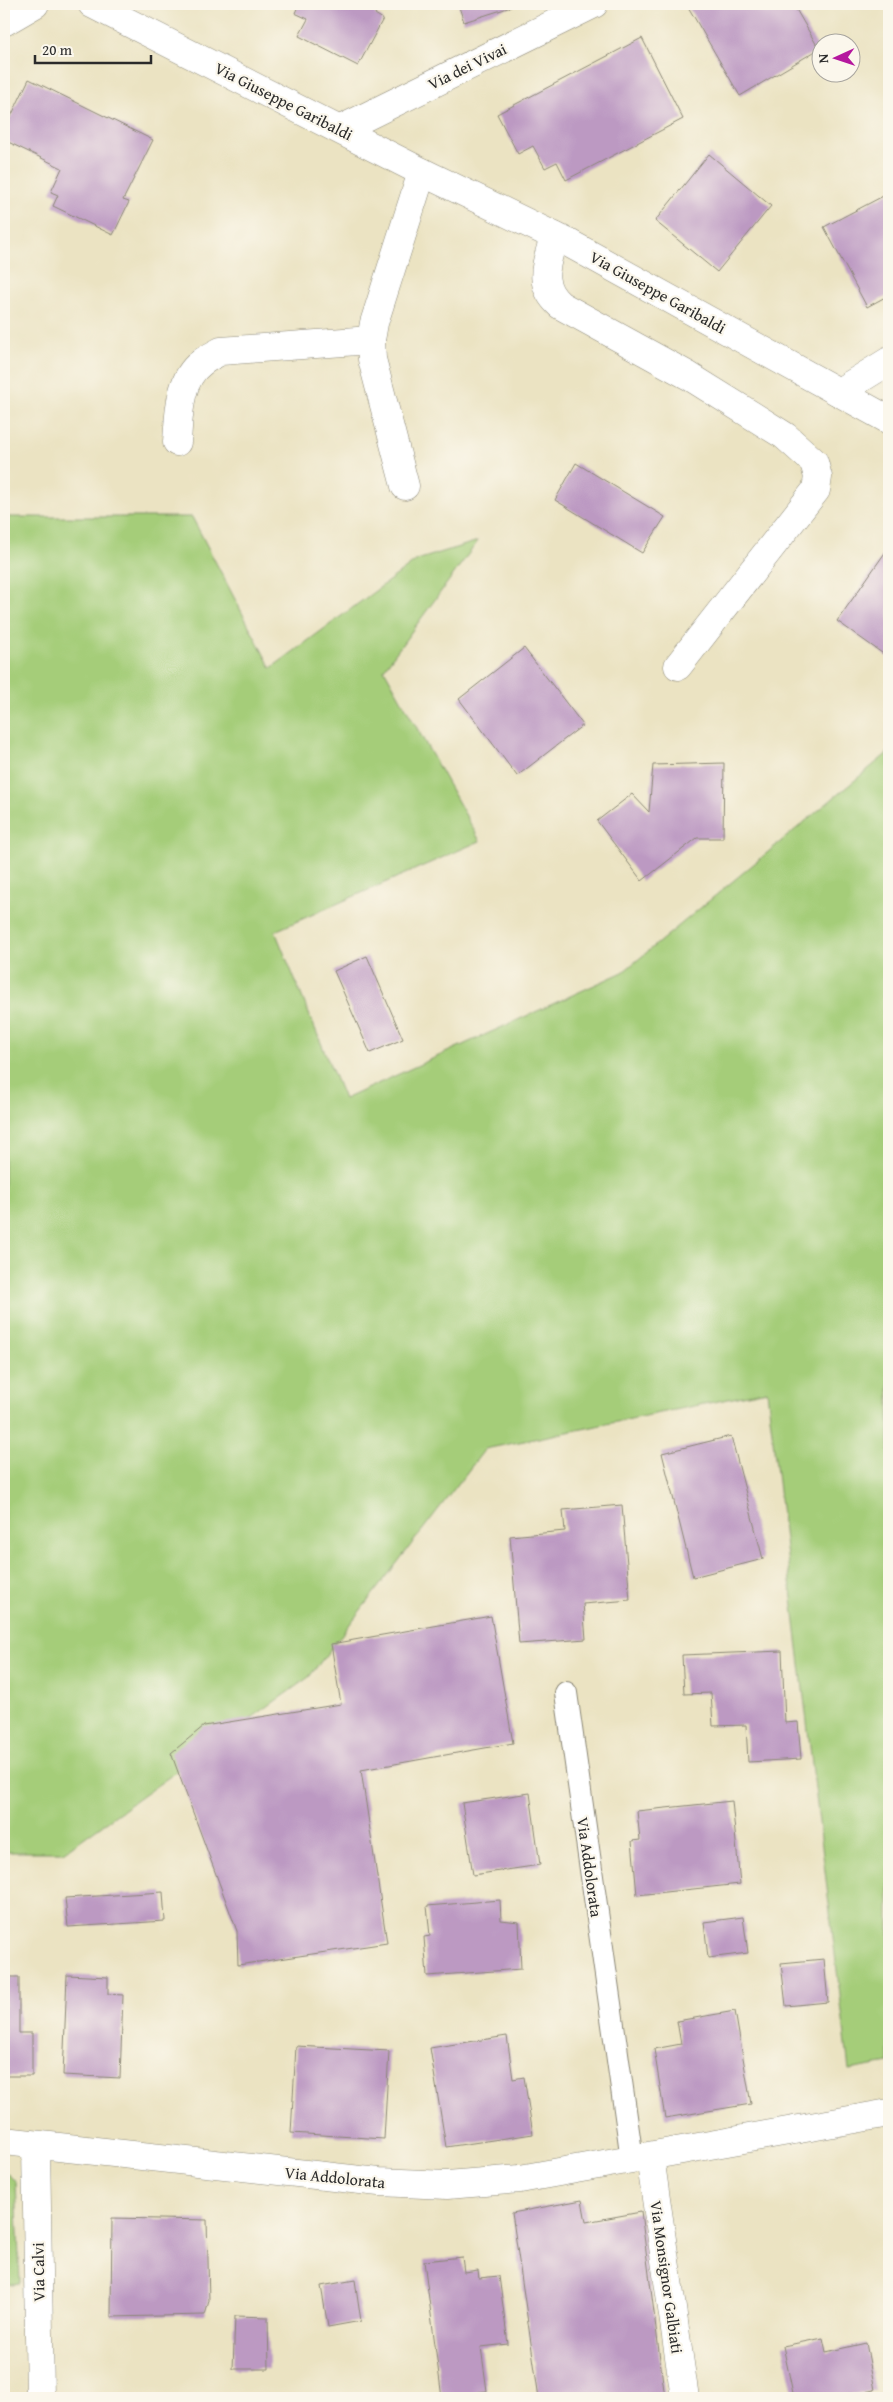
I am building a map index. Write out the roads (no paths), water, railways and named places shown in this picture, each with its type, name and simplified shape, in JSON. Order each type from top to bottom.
[{"type":"street","points":[[4,22],[35,4]]},
{"type":"street","name":"Via Giuseppe Garibaldi","points":[[92,4],[422,172],[554,236],[889,420]]},
{"type":"street","name":"Via dei Vivai","points":[[340,129],[594,4]]},
{"type":"street","points":[[405,486],[372,359],[371,340],[374,323],[422,172]]},
{"type":"street","points":[[554,236],[544,276],[550,295],[560,305],[736,404],[785,436],[814,462],[818,477],[816,490],[678,666]]},
{"type":"street","points":[[177,442],[181,400],[189,376],[200,364],[221,351],[371,340]]},
{"type":"street","points":[[839,392],[889,362]]},
{"type":"street","name":"Via Addolorata","points":[[4,2141],[378,2182],[447,2185],[520,2179],[889,2113]]},
{"type":"street","name":"Via Calvi","points":[[36,2146],[40,2398]]},
{"type":"street","name":"Via Monsignor Galbiati","points":[[641,2158],[685,2398]]},
{"type":"lane","name":"Via Addolorata","points":[[566,1692],[641,2158]]}]
